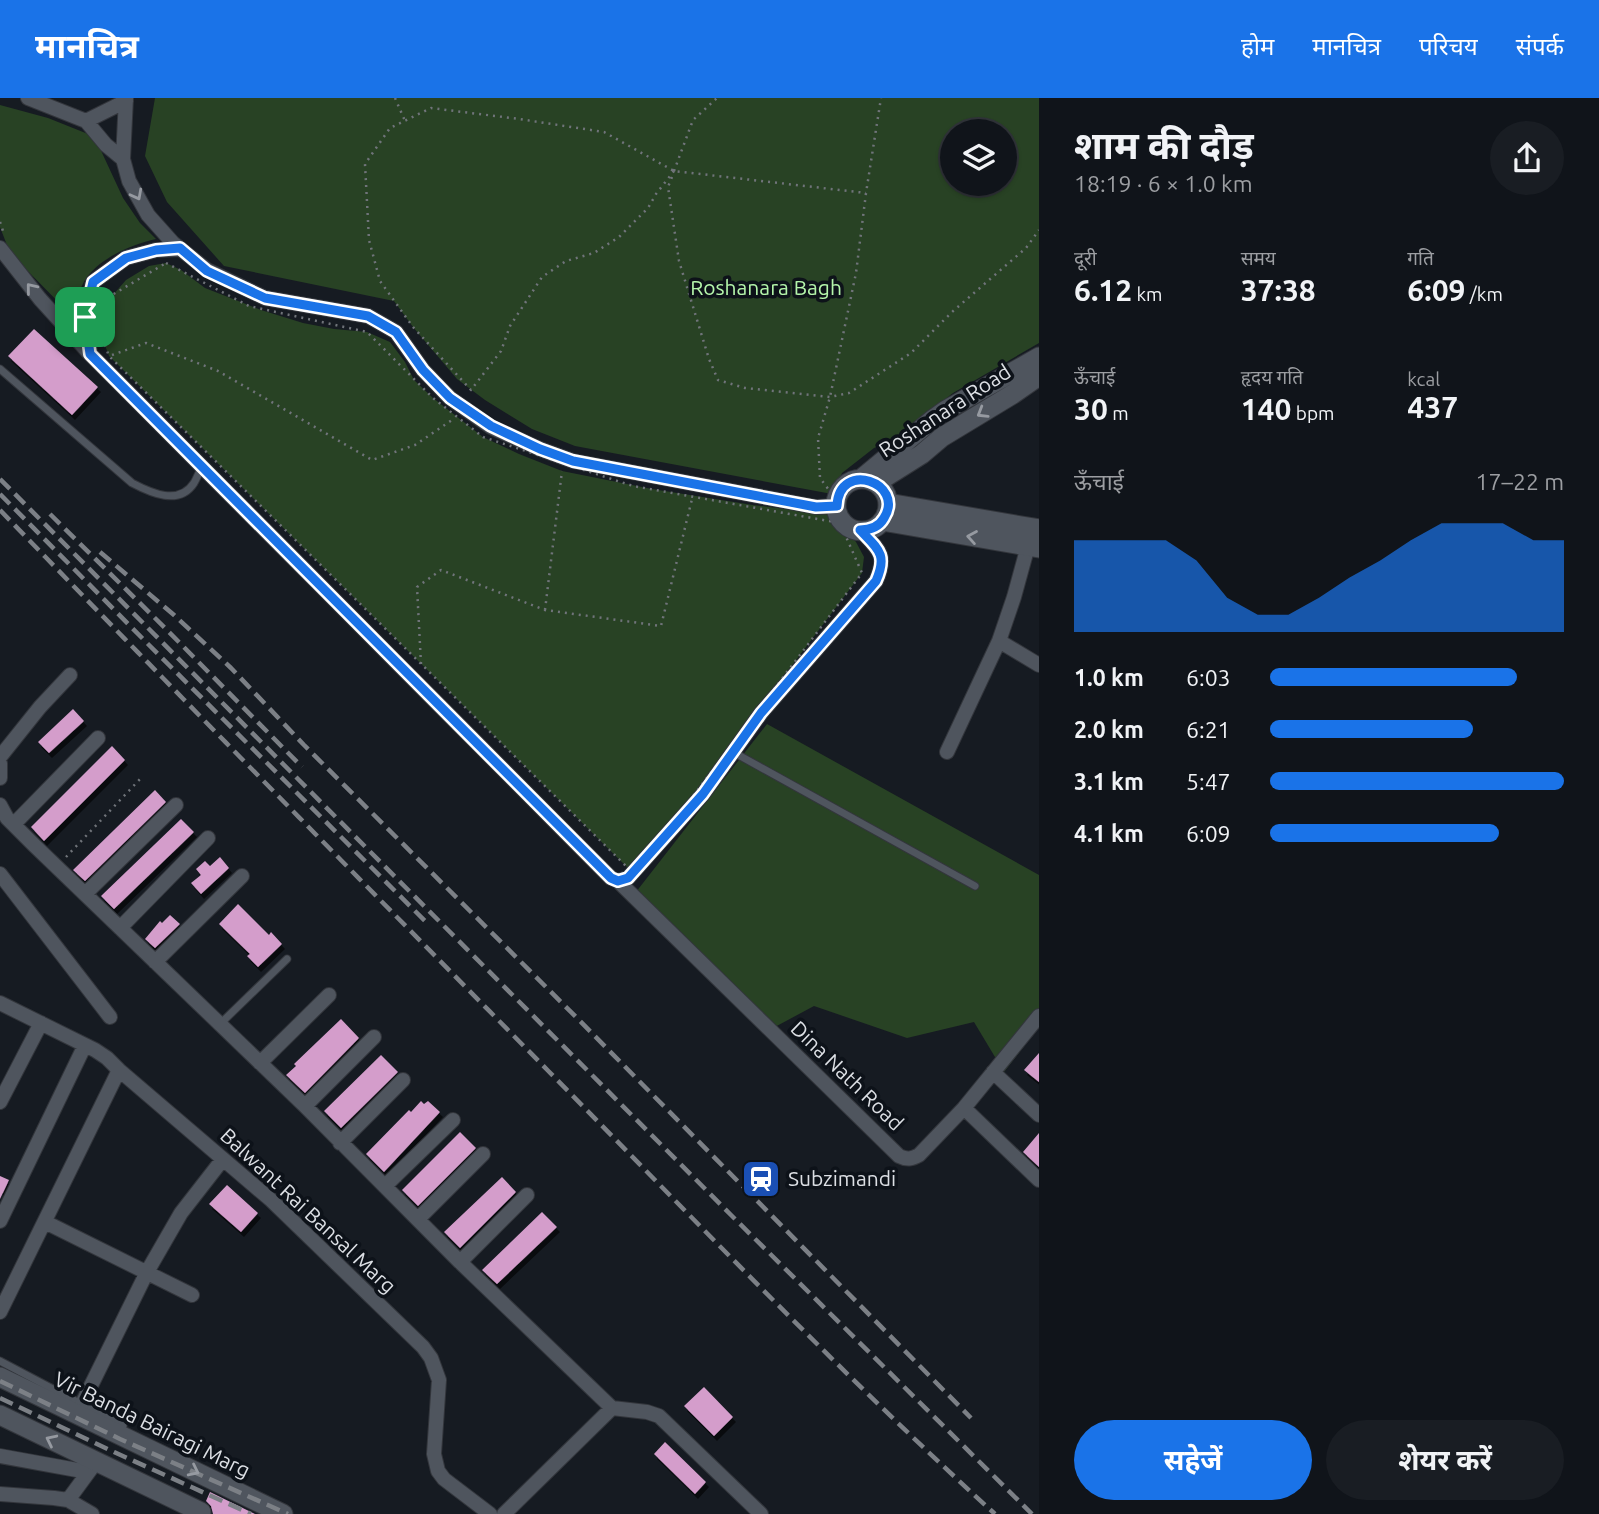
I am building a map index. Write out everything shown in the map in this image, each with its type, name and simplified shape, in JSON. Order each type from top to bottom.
[{"type":"street","points":[[28,98],[86,121],[106,145],[123,159]]},
{"type":"street","points":[[86,121],[126,99]]},
{"type":"street","points":[[126,99],[123,159],[129,181],[148,215],[207,271],[265,298],[368,316],[396,332],[423,370],[450,398],[491,426],[540,449],[573,461],[816,507],[837,501]]},
{"type":"street","points":[[3,245],[40,299],[90,354],[611,878],[618,881],[628,878],[703,794],[761,713],[876,581],[881,564],[880,551],[860,530]]},
{"type":"street","points":[[90,354],[85,317],[93,282],[126,258],[156,250],[180,248]]},
{"type":"street","name":"Roshanara Road","points":[[869,481],[932,420],[1039,357]]},
{"type":"street","name":"Roshanara Road","points":[[869,481],[922,454],[942,437],[1039,376]]},
{"type":"street","points":[[869,481],[884,492],[885,512],[870,529],[860,530],[842,521],[838,514],[837,501],[842,488],[849,483],[869,481]]},
{"type":"street","points":[[885,512],[1039,529]]},
{"type":"street","points":[[885,512],[1033,547],[999,641],[947,752]]},
{"type":"street","points":[[999,641],[1039,665]]},
{"type":"street","points":[[0,778],[0,760],[40,707],[70,675]]},
{"type":"street","points":[[14,824],[98,738]]},
{"type":"street","points":[[0,804],[5,815],[56,867],[612,1408],[659,1416],[761,1514]]},
{"type":"street","points":[[85,894],[176,805]]},
{"type":"street","points":[[120,928],[208,838]]},
{"type":"street","points":[[0,874],[110,1017]]},
{"type":"street","points":[[155,962],[242,876]]},
{"type":"street","name":"Dina Nath Road","points":[[618,881],[905,1159],[919,1154],[964,1108],[1038,1020]]},
{"type":"street","points":[[260,1063],[329,995]]},
{"type":"street","name":"Balwant Rai Bansal Marg","points":[[0,1003],[107,1058],[271,1200],[422,1347],[431,1358],[439,1380],[434,1454],[438,1471],[444,1479],[490,1514]]},
{"type":"street","points":[[0,1102],[41,1023]]},
{"type":"street","points":[[304,1106],[374,1037]]},
{"type":"street","points":[[0,1221],[85,1045]]},
{"type":"street","points":[[0,1312],[119,1070]]},
{"type":"street","points":[[993,1072],[1039,1115]]},
{"type":"street","points":[[340,1143],[403,1080]]},
{"type":"street","points":[[964,1108],[1039,1180]]},
{"type":"street","points":[[385,1186],[453,1120]]},
{"type":"street","points":[[418,1219],[483,1154]]},
{"type":"street","points":[[80,1409],[147,1272],[181,1213],[223,1159]]},
{"type":"street","points":[[460,1262],[527,1195]]},
{"type":"street","points":[[46,1222],[192,1295]]},
{"type":"street","name":"Vir Banda Bairagi Marg","points":[[0,1377],[80,1409],[158,1453],[283,1514]]},
{"type":"street","points":[[504,1514],[612,1408]]},
{"type":"street","points":[[0,1415],[92,1467],[201,1512]]},
{"type":"street","points":[[0,1456],[27,1462],[92,1467]]},
{"type":"street","points":[[68,1500],[92,1467]]},
{"type":"street","points":[[0,1494],[68,1500],[92,1514]]},
{"type":"lane","points":[[0,369],[132,483],[150,493],[175,496],[185,492],[193,485],[202,467]]},
{"type":"lane","points":[[733,752],[975,886]]},
{"type":"lane","points":[[220,1024],[287,959]]},
{"type":"lane","points":[[0,1361],[80,1409]]},
{"type":"path","points":[[395,98],[405,121]]},
{"type":"path","points":[[718,98],[694,120],[668,187],[679,261],[718,380],[745,388],[830,397],[849,393],[911,353],[952,312],[1026,248],[1039,230]]},
{"type":"path","points":[[837,501],[820,478],[818,438],[830,397],[856,273],[881,98]]},
{"type":"path","points":[[674,171],[648,208],[619,237],[594,253],[566,261],[542,277],[510,326],[501,351],[471,390],[412,327],[380,281],[369,240],[365,164],[390,128],[431,108],[604,132],[674,171],[866,193]]},
{"type":"path","points":[[0,222],[3,245]]},
{"type":"path","points":[[166,263],[249,306],[367,332],[433,398],[483,437],[633,486],[840,523],[862,573],[684,808],[629,869],[109,356],[101,335],[112,295],[166,263]]},
{"type":"path","points":[[109,356],[146,343],[218,371],[372,460],[415,445],[456,417]]},
{"type":"path","points":[[545,610],[562,471]]},
{"type":"path","points":[[421,664],[417,587],[441,570],[545,610],[661,626],[692,496]]},
{"type":"path","points":[[56,867],[142,777]]},
{"type":"green space","name":"Roshanara Bagh","points":[[155,98],[1039,98],[1039,343],[953,393],[893,441],[874,448],[842,473],[832,494],[575,446],[532,429],[457,379],[394,301],[224,266],[167,202],[145,156]]},
{"type":"green space","points":[[0,105],[48,118],[88,134],[97,142],[123,198],[140,223],[156,239],[118,252],[93,270],[78,298],[76,320],[10,253],[0,227]]},
{"type":"green space","points":[[166,263],[181,270],[205,288],[261,310],[303,323],[367,332],[390,342],[414,380],[433,398],[483,437],[519,454],[562,471],[652,489],[826,514],[840,523],[856,542],[864,557],[862,573],[684,808],[629,869],[109,356],[101,335],[99,311],[126,280],[149,266]]},
{"type":"green space","points":[[767,724],[1039,875],[1039,1027],[1004,1072],[974,1022],[907,1038],[814,1006],[773,1028],[636,892]]},
{"type":"building","points":[[34,329],[98,387],[72,415],[8,356]]},
{"type":"building","points":[[73,709],[84,721],[49,753],[38,742]]},
{"type":"building","points":[[112,746],[125,760],[44,841],[31,827]]},
{"type":"building","points":[[155,790],[166,802],[85,881],[73,870]]},
{"type":"building","points":[[181,819],[194,832],[114,909],[101,896]]},
{"type":"building","points":[[220,857],[229,868],[201,894],[191,883],[201,875],[196,869],[205,861],[210,866]]},
{"type":"building","points":[[238,904],[282,944],[258,967],[247,956],[250,954],[219,924]]},
{"type":"building","points":[[170,915],[180,924],[155,948],[145,939],[160,921],[162,923]]},
{"type":"building","points":[[341,1019],[359,1038],[305,1093],[286,1075]]},
{"type":"building","points":[[1039,1053],[1039,1082],[1024,1070]]},
{"type":"building","points":[[381,1055],[398,1072],[341,1128],[324,1111]]},
{"type":"building","points":[[421,1101],[424,1104],[428,1101],[440,1112],[384,1172],[366,1154]]},
{"type":"building","points":[[460,1132],[476,1148],[418,1206],[402,1190]]},
{"type":"building","points":[[1039,1133],[1039,1167],[1023,1152]]},
{"type":"building","points":[[0,1176],[9,1180],[0,1199]]},
{"type":"building","points":[[502,1177],[516,1192],[460,1248],[444,1232]]},
{"type":"building","points":[[227,1185],[258,1213],[241,1232],[209,1204]]},
{"type":"building","points":[[542,1212],[557,1227],[497,1284],[482,1270]]},
{"type":"building","points":[[704,1387],[733,1417],[714,1436],[684,1406]]},
{"type":"building","points":[[665,1442],[706,1482],[695,1494],[654,1454]]},
{"type":"building","points":[[210,1492],[255,1514],[213,1514],[206,1501]]},
{"type":"railway","points":[[0,479],[1032,1514]]},
{"type":"railway","points":[[0,494],[428,924]]},
{"type":"railway","points":[[0,510],[780,1307],[886,1412],[995,1514]]},
{"type":"railway","points":[[50,514],[302,767]]},
{"type":"railway","points":[[100,552],[231,668],[304,745],[971,1418]]},
{"type":"railway","points":[[0,1381],[120,1439],[288,1514]]},
{"type":"railway","points":[[0,1398],[251,1514]]},
{"type":"place","name":"Subzimandi","points":[[761,1179]]},
{"type":"route","points":[[180,248],[207,271],[265,298],[368,316],[396,332],[423,370],[450,398],[491,426],[573,461],[816,507],[837,506],[842,488],[853,481],[872,481],[879,485],[886,495],[887,510],[879,524],[860,530],[880,551],[880,572],[876,581],[761,713],[703,794],[628,878],[618,881],[611,878],[90,354],[85,317],[93,282],[126,258],[156,250],[180,248]]}]
